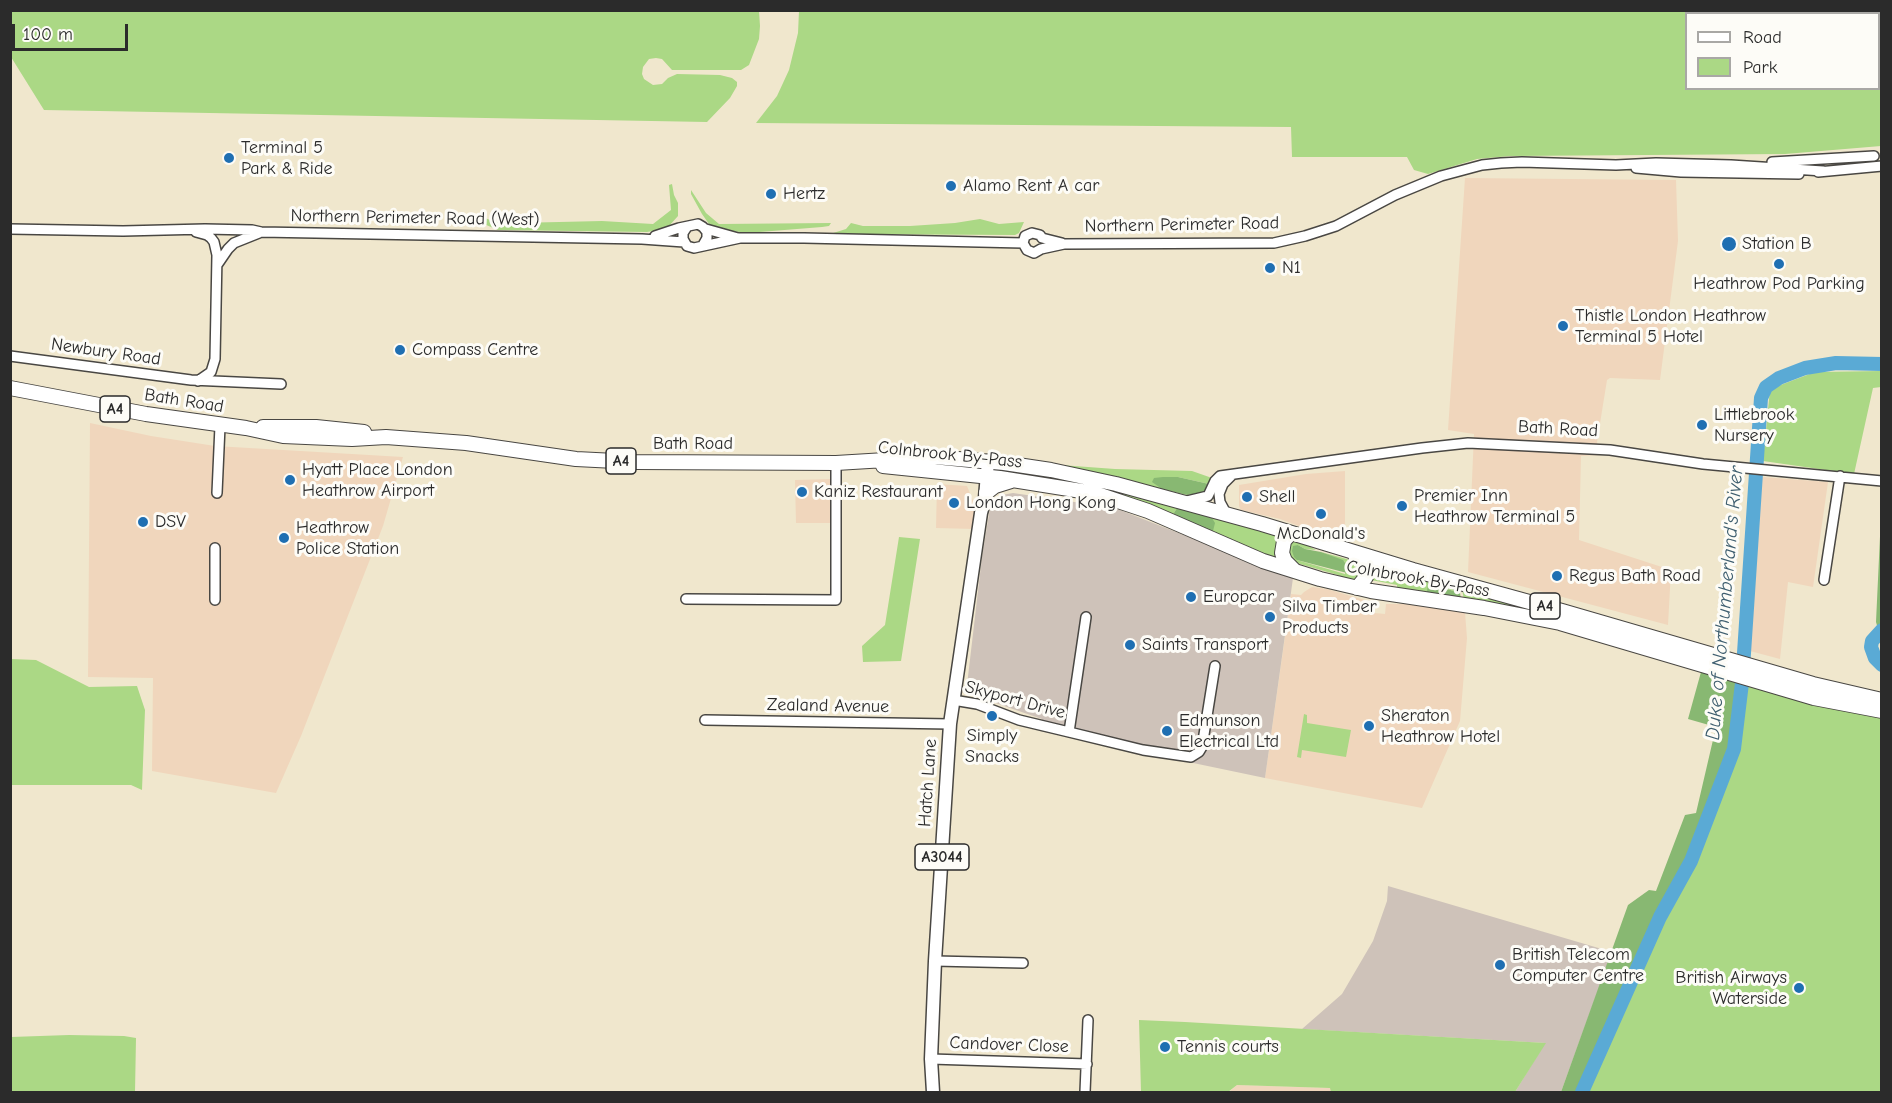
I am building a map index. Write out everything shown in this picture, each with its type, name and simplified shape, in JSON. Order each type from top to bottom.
[{"type":"highway","name":"Bath Road","points":[[10,388],[146,414],[246,428],[283,436],[352,439],[386,437],[466,443],[576,459],[635,462],[858,462]]},
{"type":"highway","name":"Colnbrook By-Pass","points":[[858,462],[924,457],[984,461],[1051,470],[1116,484],[1350,550],[1744,671],[1814,698],[1881,711]]},
{"type":"highway","name":"Colnbrook By-Pass","points":[[858,462],[912,470],[1016,480],[1094,493],[1148,511],[1258,558],[1294,571],[1357,588],[1484,608],[1560,623],[1744,671],[1881,700]]},
{"type":"highway","points":[[986,493],[1001,484],[1016,480]]},
{"type":"highway","points":[[1291,533],[1284,541],[1282,553],[1285,561],[1294,571]]},
{"type":"highway","points":[[1350,550],[1363,561],[1366,569],[1365,580],[1357,588]]},
{"type":"main road","name":"Hatch Lane","points":[[933,1092],[931,1059],[935,961],[950,724],[981,513],[986,493],[982,476],[984,461]]},
{"type":"main road","name":"Hatch Lane","points":[[981,513],[977,485],[982,476]]},
{"type":"street","points":[[1731,165],[1878,156]]},
{"type":"street","points":[[1785,174],[1878,156]]},
{"type":"street","name":"Northern Perimeter Road","points":[[1041,249],[1064,244],[1274,243],[1336,226],[1395,195],[1441,176],[1482,165],[1522,162],[1616,165]]},
{"type":"street","points":[[1616,165],[1656,163],[1731,165],[1823,171]]},
{"type":"street","points":[[1616,165],[1651,171],[1785,174],[1881,166]]},
{"type":"street","points":[[740,238],[695,224],[687,227],[683,233],[684,242],[694,248],[740,238],[1023,243]]},
{"type":"street","name":"Northern Perimeter Road (West)","points":[[642,239],[687,227]]},
{"type":"street","points":[[10,229],[188,230],[207,235],[216,247],[215,360],[217,374],[230,382]]},
{"type":"street","points":[[703,245],[707,238],[706,229]]},
{"type":"street","name":"Northern Perimeter Road (West)","points":[[188,230],[642,239],[684,242]]},
{"type":"street","points":[[217,265],[234,243],[261,232]]},
{"type":"street","points":[[1036,233],[1042,238],[1043,245],[1034,253],[1026,250],[1023,243],[1025,236],[1036,233]]},
{"type":"street","name":"Northern Perimeter Road","points":[[1042,238],[1064,244]]},
{"type":"street","name":"Newbury Road","points":[[10,356],[197,381],[281,384]]},
{"type":"street","points":[[197,381],[211,372],[215,360]]},
{"type":"street","points":[[217,493],[220,426]]},
{"type":"street","name":"Bath Road","points":[[1180,502],[1208,496],[1216,479],[1233,475],[1459,444],[1610,450],[1703,464],[1881,481]]},
{"type":"street","points":[[686,599],[836,600],[836,463]]},
{"type":"street","points":[[1227,515],[1220,502],[1219,494],[1223,484],[1233,475]]},
{"type":"street","points":[[1824,580],[1840,476]]},
{"type":"street","points":[[215,548],[215,600]]},
{"type":"street","name":"Skyport Drive","points":[[1069,732],[1086,617]]},
{"type":"street","name":"Skyport Drive","points":[[953,700],[978,704],[1019,720],[1143,750],[1191,757],[1202,747],[1215,666]]},
{"type":"street","name":"Zealand Avenue","points":[[705,720],[950,724]]},
{"type":"street","points":[[935,961],[1023,963]]},
{"type":"street","name":"Candover Close","points":[[1085,1092],[1088,1020]]},
{"type":"street","name":"Candover Close","points":[[931,1059],[1087,1064]]},
{"type":"shaded area","points":[[1465,178],[1676,180],[1678,241],[1660,380],[1610,378],[1607,380],[1597,442],[1600,455],[1581,456],[1579,540],[1671,570],[1668,625],[1468,572],[1474,434],[1448,430]]},
{"type":"shaded area","points":[[90,423],[215,446],[403,457],[383,526],[301,736],[276,793],[152,771],[153,678],[88,677]]},
{"type":"shaded area","points":[[1345,471],[1345,540],[1280,519],[1241,510],[1239,506],[1239,485],[1306,474]]},
{"type":"shaded area","points":[[1762,477],[1828,482],[1813,587],[1788,582],[1780,659],[1750,651]]},
{"type":"shaded area","points":[[831,479],[831,523],[796,523],[795,480]]},
{"type":"shaded area","points":[[937,484],[967,486],[974,503],[974,529],[936,528]]},
{"type":"shaded area","points":[[1013,493],[1115,508],[1293,578],[1265,778],[1040,731],[1042,719],[978,697],[967,685],[991,502],[1002,495]]},
{"type":"shaded area","points":[[1312,587],[1375,603],[1375,613],[1385,614],[1386,604],[1407,604],[1465,612],[1467,638],[1460,721],[1422,808],[1265,778],[1291,594],[1301,595]]},
{"type":"shaded area","points":[[1388,886],[1612,952],[1561,1092],[1515,1092],[1545,1043],[1302,1029],[1342,994],[1373,941],[1387,901]]},
{"type":"shaded area","points":[[1237,1085],[1331,1088],[1331,1092],[1229,1092]]},
{"type":"green space","points":[[11,11],[759,11],[759,39],[749,65],[741,70],[672,70],[662,59],[656,58],[649,59],[643,67],[644,79],[653,85],[662,84],[677,74],[720,75],[737,82],[730,98],[707,122],[44,110],[11,57]]},
{"type":"green space","points":[[799,11],[1881,11],[1881,146],[1785,154],[1510,156],[1477,159],[1428,174],[1414,170],[1407,157],[1292,157],[1291,127],[756,123],[777,96],[789,70],[798,33]]},
{"type":"green space","points":[[672,184],[678,203],[678,216],[669,226],[647,232],[498,230],[470,218],[470,216],[481,216],[492,221],[516,223],[602,221],[653,224],[671,210],[669,185]]},
{"type":"green space","points":[[691,190],[706,213],[719,224],[831,223],[829,226],[822,227],[747,233],[718,229],[709,224],[702,214]]},
{"type":"green space","points":[[980,219],[999,224],[1024,222],[1019,233],[1015,235],[830,234],[846,229],[851,223],[863,226],[910,226]]},
{"type":"green space","points":[[1881,371],[1881,387],[1873,388],[1854,474],[1763,461],[1770,389],[1815,372]]},
{"type":"green space","points":[[1047,464],[1192,471],[1212,478],[1209,484],[1178,477],[1162,489],[1187,495]]},
{"type":"green space","points":[[995,467],[1078,480],[1282,536],[1279,561],[1211,534],[1212,518],[1177,508],[1172,516],[1080,485],[1035,475],[990,470]]},
{"type":"green space","points":[[1178,477],[1209,484],[1207,490],[1202,493],[1187,495],[1162,489],[1152,482],[1154,478]]},
{"type":"green space","points":[[1177,508],[1212,518],[1215,523],[1211,534],[1172,516]]},
{"type":"green space","points":[[1881,515],[1882,624],[1878,629],[1876,622]]},
{"type":"green space","points":[[899,537],[920,539],[901,661],[863,662],[862,646],[885,625]]},
{"type":"green space","points":[[1292,540],[1316,550],[1305,549],[1298,545],[1297,560],[1345,574],[1345,562],[1321,552],[1354,561],[1360,565],[1361,579],[1348,582],[1338,575],[1293,562],[1286,553]]},
{"type":"green space","points":[[1298,545],[1343,560],[1349,568],[1347,573],[1297,560],[1292,551],[1293,546]]},
{"type":"green space","points":[[1369,561],[1459,587],[1460,593],[1429,583],[1454,598],[1397,591],[1397,585],[1371,580]]},
{"type":"green space","points":[[1428,583],[1460,593],[1461,599],[1427,592]]},
{"type":"green space","points":[[1462,589],[1606,629],[1464,600]]},
{"type":"green space","points":[[11,659],[36,660],[89,687],[137,686],[145,710],[142,790],[131,785],[11,785]]},
{"type":"green space","points":[[1701,672],[1740,683],[1731,748],[1688,859],[1658,916],[1580,1092],[1561,1092],[1628,905],[1649,890],[1656,891],[1685,815],[1696,813],[1716,727],[1688,719]]},
{"type":"green space","points":[[1748,679],[1881,718],[1881,1092],[1582,1092],[1660,917],[1691,861],[1734,749],[1742,683]]},
{"type":"green space","points":[[1304,714],[1307,715],[1307,723],[1351,730],[1346,757],[1302,750],[1301,758],[1297,757]]},
{"type":"green space","points":[[1139,1020],[1546,1043],[1515,1092],[1331,1092],[1330,1088],[1237,1085],[1228,1092],[1141,1092]]},
{"type":"green space","points":[[69,1035],[136,1038],[135,1092],[11,1092],[11,1037]]},
{"type":"waterway","name":"Duke of Northumberland's River","points":[[1582,1092],[1660,917],[1691,861],[1734,749],[1742,683],[1761,398],[1766,387],[1779,378],[1805,368],[1836,363],[1882,364]]},
{"type":"waterway","points":[[1882,630],[1872,641],[1871,647],[1875,658],[1882,665]]},
{"type":"place","name":"Terminal 5 Park & Ride","points":[[229,158]]},
{"type":"place","name":"Alamo Rent A car","points":[[951,186]]},
{"type":"place","name":"Hertz","points":[[771,194]]},
{"type":"place","name":"Station B","points":[[1729,244]]},
{"type":"place","name":"Heathrow Pod Parking","points":[[1779,264]]},
{"type":"place","name":"N1","points":[[1270,268]]},
{"type":"place","name":"Thistle London Heathrow Terminal 5 Hotel","points":[[1563,326]]},
{"type":"place","name":"Compass Centre","points":[[400,350]]},
{"type":"place","name":"Littlebrook Nursery","points":[[1702,425]]},
{"type":"place","name":"Hyatt Place London Heathrow Airport","points":[[290,480]]},
{"type":"place","name":"Kaniz Restaurant","points":[[802,492]]},
{"type":"place","name":"Shell","points":[[1247,497]]},
{"type":"place","name":"London Hong Kong","points":[[954,503]]},
{"type":"place","name":"Premier Inn Heathrow Terminal 5","points":[[1402,506]]},
{"type":"place","name":"McDonald's","points":[[1321,514]]},
{"type":"place","name":"DSV","points":[[143,522]]},
{"type":"place","name":"Heathrow Police Station","points":[[284,538]]},
{"type":"place","name":"Regus Bath Road","points":[[1557,576]]},
{"type":"place","name":"Europcar","points":[[1191,597]]},
{"type":"place","name":"Silva Timber Products","points":[[1270,617]]},
{"type":"place","name":"Saints Transport","points":[[1130,645]]},
{"type":"place","name":"Simply Snacks","points":[[992,716]]},
{"type":"place","name":"Sheraton Heathrow Hotel","points":[[1369,726]]},
{"type":"place","name":"Edmunson Electrical Ltd","points":[[1167,731]]},
{"type":"place","name":"British Telecom Computer Centre","points":[[1500,965]]},
{"type":"place","name":"British Airways Waterside","points":[[1799,988]]},
{"type":"place","name":"Tennis courts","points":[[1165,1047]]}]
